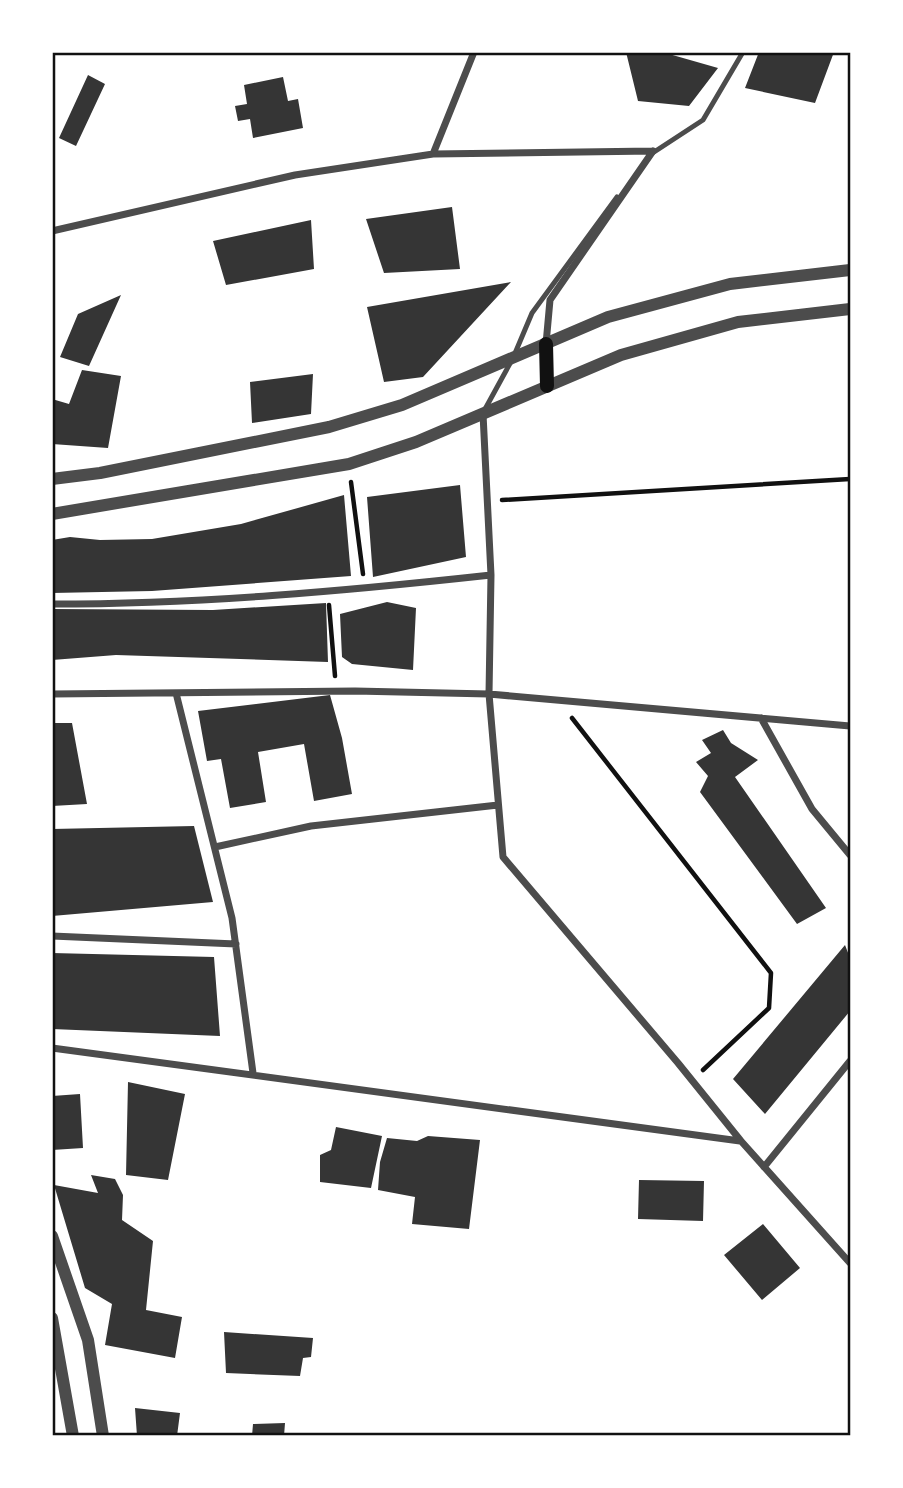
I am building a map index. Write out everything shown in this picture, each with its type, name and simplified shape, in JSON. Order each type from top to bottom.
[{"type":"main road","points":[[546,344],[547,386]]},
{"type":"street","points":[[433,154],[474,52]]},
{"type":"street","points":[[52,231],[295,176],[433,154],[653,151]]},
{"type":"street","points":[[546,344],[550,300],[653,151]]},
{"type":"street","points":[[52,479],[100,473],[329,427],[402,405],[608,317],[730,284],[850,270]]},
{"type":"street","points":[[52,514],[348,464],[416,442],[621,355],[738,323],[850,309]]},
{"type":"street","points":[[483,414],[491,575],[489,694],[503,857],[692,1080],[741,1142],[850,1263]]},
{"type":"street","points":[[52,604],[151,603],[328,592],[491,575]]},
{"type":"street","points":[[52,694],[337,691],[489,694],[850,726]]},
{"type":"street","points":[[176,693],[215,847],[236,944],[253,1073]]},
{"type":"street","points":[[761,718],[812,808],[850,855]]},
{"type":"street","points":[[215,847],[311,826],[498,805]]},
{"type":"street","points":[[52,936],[236,944]]},
{"type":"street","points":[[52,1048],[253,1073],[741,1142]]},
{"type":"street","points":[[764,1167],[850,1061]]},
{"type":"street","points":[[52,1236],[88,1340],[103,1436]]},
{"type":"street","points":[[52,1318],[73,1436]]},
{"type":"lane","points":[[483,414],[513,358],[532,313],[653,151],[703,120],[743,52]]},
{"type":"path","points":[[348,464],[365,589]]},
{"type":"path","points":[[489,501],[850,479]]},
{"type":"path","points":[[328,592],[337,691]]},
{"type":"path","points":[[558,700],[771,974],[769,1008],[692,1080]]},
{"type":"building","points":[[626,52],[662,52],[718,68],[689,106],[638,101]]},
{"type":"building","points":[[759,52],[834,52],[815,103],[745,88]]},
{"type":"building","points":[[88,75],[105,84],[76,146],[59,138]]},
{"type":"building","points":[[283,77],[288,101],[298,99],[303,128],[253,138],[250,119],[238,121],[235,106],[247,104],[244,85]]},
{"type":"building","points":[[452,207],[460,269],[384,273],[366,219]]},
{"type":"building","points":[[311,220],[314,269],[226,285],[213,241]]},
{"type":"building","points":[[511,282],[423,377],[384,382],[367,307]]},
{"type":"building","points":[[121,295],[89,366],[60,357],[78,314]]},
{"type":"building","points":[[82,370],[121,376],[108,448],[52,444],[52,399],[69,404]]},
{"type":"building","points":[[313,374],[311,414],[252,423],[250,382]]},
{"type":"building","points":[[460,485],[466,557],[373,577],[367,497]]},
{"type":"building","points":[[344,495],[351,576],[152,591],[52,593],[52,540],[70,537],[100,540],[152,539],[241,524]]},
{"type":"building","points":[[387,602],[416,608],[413,670],[352,664],[342,657],[340,614]]},
{"type":"building","points":[[326,603],[328,662],[116,655],[52,660],[52,609],[213,610]]},
{"type":"building","points":[[330,695],[342,738],[352,794],[314,801],[304,744],[258,752],[266,802],[230,808],[221,759],[207,761],[198,711]]},
{"type":"building","points":[[52,723],[72,723],[87,804],[52,806]]},
{"type":"building","points":[[723,730],[731,743],[758,760],[735,777],[826,908],[797,924],[700,792],[708,776],[696,762],[711,753],[702,740]]},
{"type":"building","points":[[194,826],[213,902],[52,916],[52,829]]},
{"type":"building","points":[[845,945],[850,958],[850,1011],[765,1114],[733,1079]]},
{"type":"building","points":[[52,953],[214,957],[220,1036],[52,1029]]},
{"type":"building","points":[[128,1082],[185,1094],[168,1180],[126,1175]]},
{"type":"building","points":[[80,1094],[83,1148],[52,1150],[52,1096]]},
{"type":"building","points":[[336,1127],[382,1136],[371,1188],[320,1182],[320,1155],[331,1150]]},
{"type":"building","points":[[428,1136],[480,1140],[469,1229],[412,1224],[415,1197],[378,1190],[380,1162],[387,1138],[417,1141]]},
{"type":"building","points":[[91,1175],[115,1179],[123,1195],[122,1220],[153,1241],[146,1310],[182,1317],[175,1358],[105,1345],[112,1304],[85,1288],[54,1185],[98,1193]]},
{"type":"building","points":[[639,1180],[704,1181],[703,1221],[638,1219]]},
{"type":"building","points":[[763,1224],[800,1268],[762,1300],[724,1255]]},
{"type":"building","points":[[224,1332],[313,1338],[311,1357],[303,1358],[300,1376],[226,1373]]},
{"type":"building","points":[[135,1408],[180,1413],[177,1436],[137,1436]]},
{"type":"building","points":[[285,1423],[284,1436],[252,1436],[253,1424]]}]
